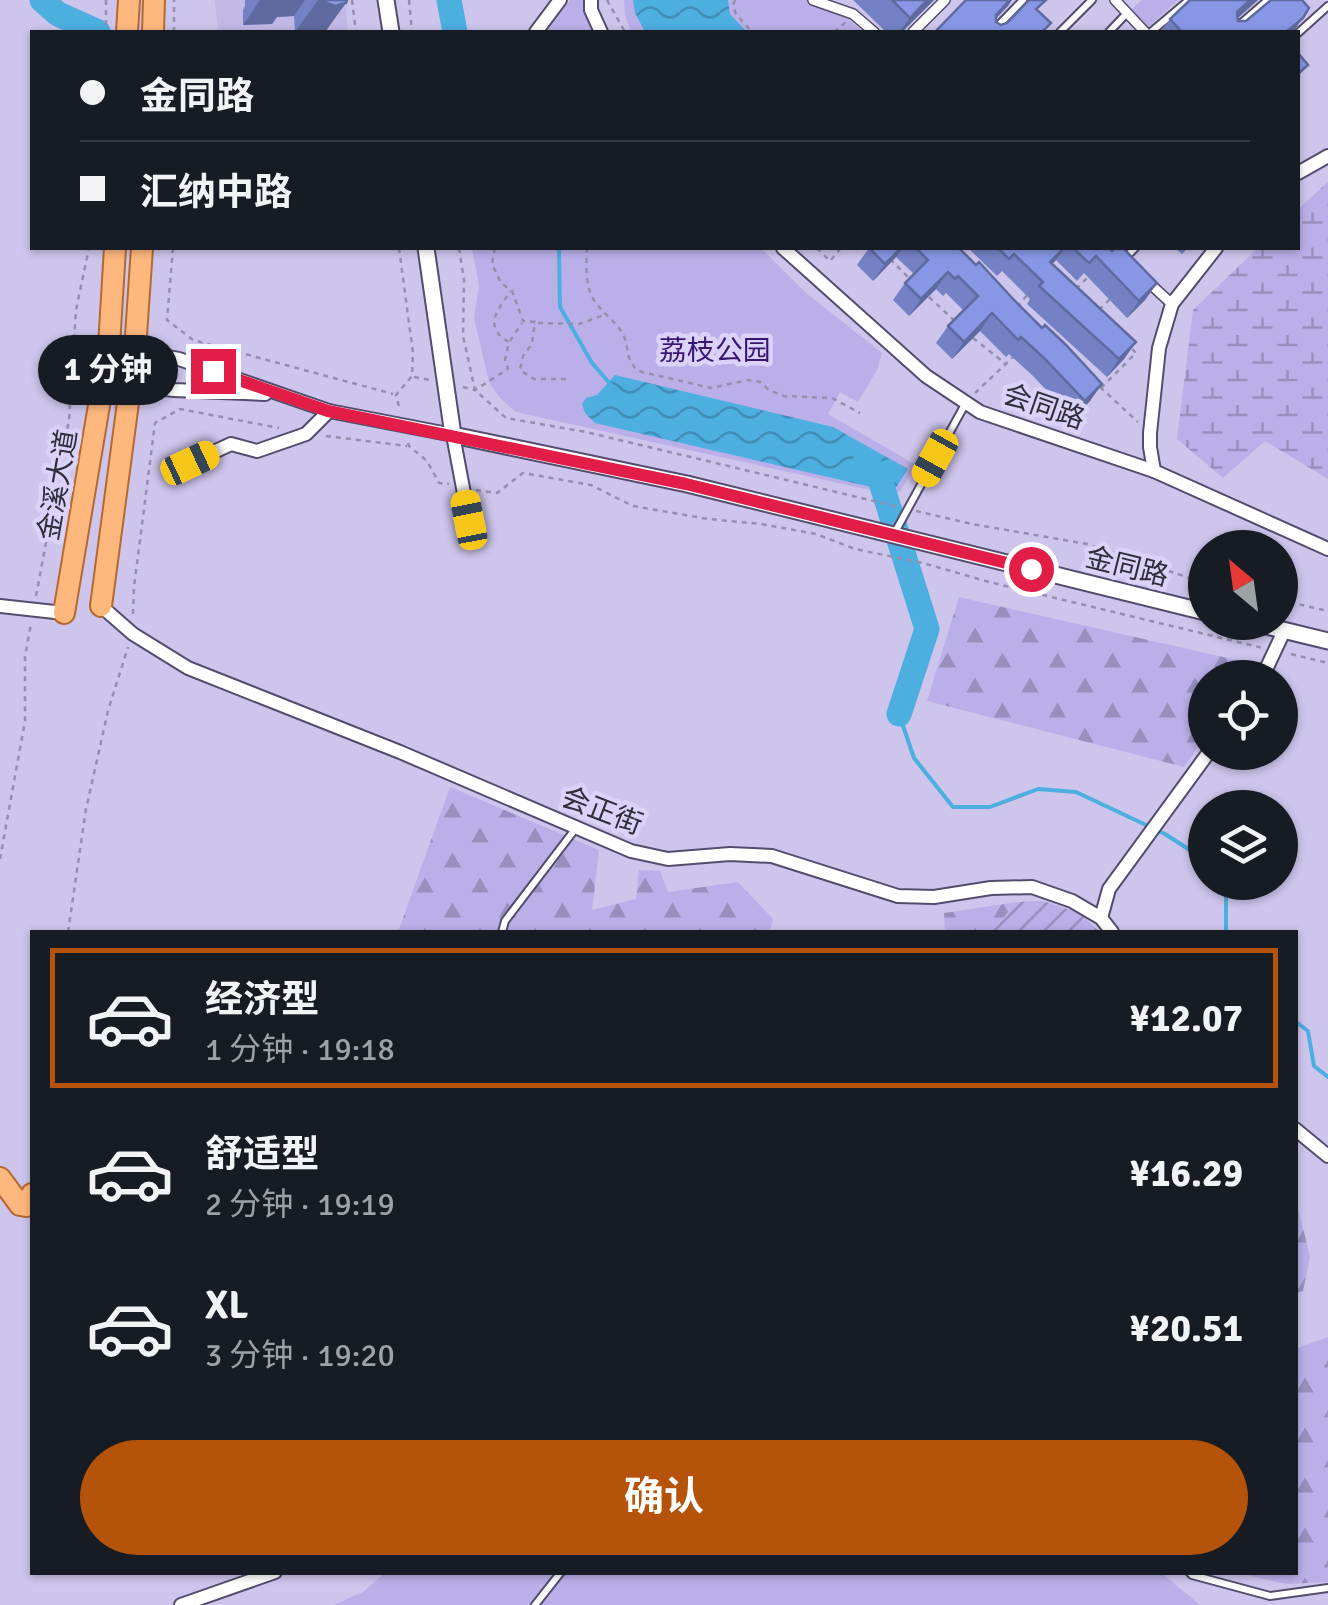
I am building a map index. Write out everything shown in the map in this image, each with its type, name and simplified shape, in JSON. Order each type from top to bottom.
[{"type":"main road","points":[[127,30],[129,0]]},
{"type":"main road","points":[[153,30],[154,0]]},
{"type":"main road","name":"金溪大道","points":[[64,612],[103,382],[115,250]]},
{"type":"main road","points":[[123,250],[132,259],[140,250]]},
{"type":"main road","name":"金溪大道","points":[[101,606],[135,350],[142,250]]},
{"type":"main road","points":[[89,466],[99,455],[110,451],[116,488]]},
{"type":"main road","points":[[0,1178],[20,1205],[26,1206],[30,1198]]},
{"type":"street","points":[[386,0],[391,30]]},
{"type":"street","points":[[538,30],[560,0]]},
{"type":"street","points":[[591,0],[600,30]]},
{"type":"street","points":[[813,0],[854,14],[872,30]]},
{"type":"street","points":[[915,30],[945,0]]},
{"type":"street","points":[[1115,0],[1146,30]]},
{"type":"street","points":[[1300,172],[1328,156]]},
{"type":"street","points":[[426,250],[469,520]]},
{"type":"street","name":"会同路","points":[[784,250],[964,405],[1154,471],[1328,550]]},
{"type":"street","points":[[1112,250],[1172,304]]},
{"type":"street","points":[[1154,471],[1150,433],[1159,348],[1172,304],[1214,250]]},
{"type":"street","points":[[108,346],[179,359],[328,411],[453,435]]},
{"type":"street","points":[[103,382],[130,387],[283,395]]},
{"type":"street","points":[[190,463],[231,444],[257,451],[306,434],[328,411]]},
{"type":"street","name":"金同路","points":[[453,435],[686,484],[1188,608]]},
{"type":"street","points":[[0,606],[64,612]]},
{"type":"street","name":"会正街","points":[[101,606],[132,634],[188,668],[400,752],[631,851],[668,859],[730,854],[772,856],[898,896],[934,898],[1032,886],[1072,901],[1100,918],[1110,930]]},
{"type":"street","points":[[1298,634],[1328,641]]},
{"type":"street","points":[[1271,660],[1280,640]]},
{"type":"street","points":[[1100,918],[1109,889],[1196,770]]},
{"type":"street","points":[[1298,1131],[1328,1156]]},
{"type":"street","points":[[181,1605],[266,1575]]},
{"type":"lane","points":[[994,30],[1023,0]]},
{"type":"lane","points":[[1062,30],[1092,0]]},
{"type":"lane","points":[[1111,30],[1132,0]]},
{"type":"lane","points":[[1151,30],[1189,0]]},
{"type":"lane","points":[[1232,30],[1268,0]]},
{"type":"lane","points":[[1300,31],[1328,6]]},
{"type":"lane","points":[[1123,260],[1133,250]]},
{"type":"lane","points":[[893,535],[964,405]]},
{"type":"lane","points":[[503,930],[505,921],[576,828]]},
{"type":"lane","points":[[535,1605],[559,1575]]},
{"type":"lane","points":[[1191,1575],[1270,1596],[1328,1588]]},
{"type":"path","points":[[106,0],[106,30]]},
{"type":"path","points":[[174,0],[174,30]]},
{"type":"path","points":[[352,0],[356,30]]},
{"type":"path","points":[[409,0],[412,30]]},
{"type":"path","points":[[607,0],[625,30]]},
{"type":"path","points":[[735,0],[736,14],[750,30]]},
{"type":"path","points":[[0,860],[25,721],[25,656],[69,420],[76,310],[89,250]]},
{"type":"path","points":[[173,250],[166,320],[192,340],[396,395]]},
{"type":"path","points":[[459,250],[464,280],[463,336],[475,390],[506,418],[586,432],[878,502]]},
{"type":"path","points":[[494,250],[492,264],[501,284],[512,290],[523,320]]},
{"type":"path","points":[[586,250],[586,279],[594,302],[624,337],[626,356],[638,371],[711,388],[748,380],[760,382],[784,396],[832,398],[860,413]]},
{"type":"path","points":[[819,250],[830,261],[839,250]]},
{"type":"path","points":[[888,258],[918,286]]},
{"type":"path","points":[[1073,293],[1086,279]]},
{"type":"path","points":[[1015,309],[1038,284]]},
{"type":"path","points":[[509,342],[494,327],[494,315],[512,290]]},
{"type":"path","points":[[928,296],[959,325]]},
{"type":"path","points":[[1095,314],[1109,300]]},
{"type":"path","points":[[523,320],[579,324],[605,314]]},
{"type":"path","points":[[508,369],[505,360],[509,342],[523,320]]},
{"type":"path","points":[[520,370],[523,356],[532,344],[536,322]]},
{"type":"path","points":[[969,334],[1006,364]]},
{"type":"path","points":[[1122,340],[1136,353],[1101,388],[1150,433]]},
{"type":"path","points":[[964,405],[1017,353]]},
{"type":"path","points":[[475,390],[508,369],[520,370],[534,379],[567,378]]},
{"type":"path","points":[[68,930],[86,809],[108,710],[132,634],[134,587],[155,423],[180,409],[306,434],[409,446]]},
{"type":"path","points":[[922,512],[1088,544],[1188,577]]},
{"type":"path","points":[[890,557],[1328,663]]},
{"type":"path","points":[[1298,604],[1328,610]]},
{"type":"shaded area","points":[[215,0],[345,0],[348,30],[218,30]]},
{"type":"green space","points":[[570,0],[586,0],[594,30],[548,30]]},
{"type":"green space","points":[[624,0],[827,0],[861,30],[630,30]]},
{"type":"green space","points":[[1142,0],[1178,0],[1148,27],[1132,9]]},
{"type":"green space","points":[[1328,182],[1328,479],[1265,441],[1223,478],[1177,439],[1193,310],[1256,250],[1300,250],[1300,207]]},
{"type":"green space","name":"荔枝公园","points":[[472,250],[763,250],[806,293],[882,353],[858,402],[840,392],[828,414],[916,465],[901,490],[893,495],[516,412],[489,382],[474,318],[479,285]]},
{"type":"green space","points":[[959,597],[1236,660],[1188,660],[1188,761],[1184,767],[927,701]]},
{"type":"green space","points":[[450,787],[599,850],[592,910],[636,899],[639,870],[660,871],[668,892],[738,882],[773,919],[770,930],[399,930]]},
{"type":"green space","points":[[1043,901],[1079,913],[1098,930],[993,930],[1017,902]]},
{"type":"green space","points":[[1017,902],[993,930],[945,930],[944,913]]},
{"type":"green space","points":[[1298,1207],[1310,1257],[1303,1291],[1298,1292]]},
{"type":"green space","points":[[1328,1337],[1328,1582],[1286,1584],[1248,1575],[1298,1575],[1298,1348]]},
{"type":"green space","points":[[383,1575],[1164,1575],[1200,1605],[334,1605],[363,1592]]},
{"type":"water","points":[[633,0],[728,0],[730,14],[745,30],[644,30]]},
{"type":"water","points":[[615,375],[833,427],[908,469],[893,492],[595,423],[582,404],[586,398],[597,395]]},
{"type":"building","points":[[319,0],[347,0],[335,6]]},
{"type":"building","points":[[892,0],[927,0],[910,18]]},
{"type":"building","points":[[966,0],[1010,0],[996,15],[996,22],[1001,25],[1029,0],[1046,0],[1036,9],[1051,23],[1044,30],[937,30]]},
{"type":"building","points":[[1190,0],[1250,0],[1237,12],[1238,21],[1246,21],[1271,0],[1302,0],[1309,8],[1288,30],[1180,30],[1170,19]]},
{"type":"building","points":[[1300,55],[1308,65],[1300,72]]},
{"type":"building","points":[[871,250],[899,250],[885,264]]},
{"type":"building","points":[[918,250],[961,250],[976,265],[979,262],[1102,384],[1085,401],[1044,358],[1021,337],[1018,340],[992,313],[964,342],[948,326],[978,296],[958,276],[955,279],[948,272],[921,299],[905,283],[928,260]]},
{"type":"building","points":[[1000,250],[1062,250],[1050,262],[1136,342],[1119,359],[1039,286],[1043,282],[1014,254],[1009,259]]},
{"type":"building","points":[[1075,250],[1125,250],[1157,283],[1139,301],[1096,256],[1089,263]]},
{"type":"waterway","points":[[42,0],[58,14],[94,30]]},
{"type":"waterway","points":[[449,0],[455,30]]},
{"type":"waterway","points":[[559,250],[560,307],[592,363],[612,386]]},
{"type":"waterway","points":[[863,466],[878,473],[927,629],[899,714]]},
{"type":"waterway","points":[[899,714],[914,758],[953,807],[990,807],[1038,789],[1076,792],[1188,849]]},
{"type":"waterway","points":[[1226,900],[1226,930]]},
{"type":"waterway","points":[[1298,1023],[1308,1031],[1314,1066],[1328,1077]]},
{"type":"route","points":[[213,371],[328,411],[686,484],[1031,569]]}]
